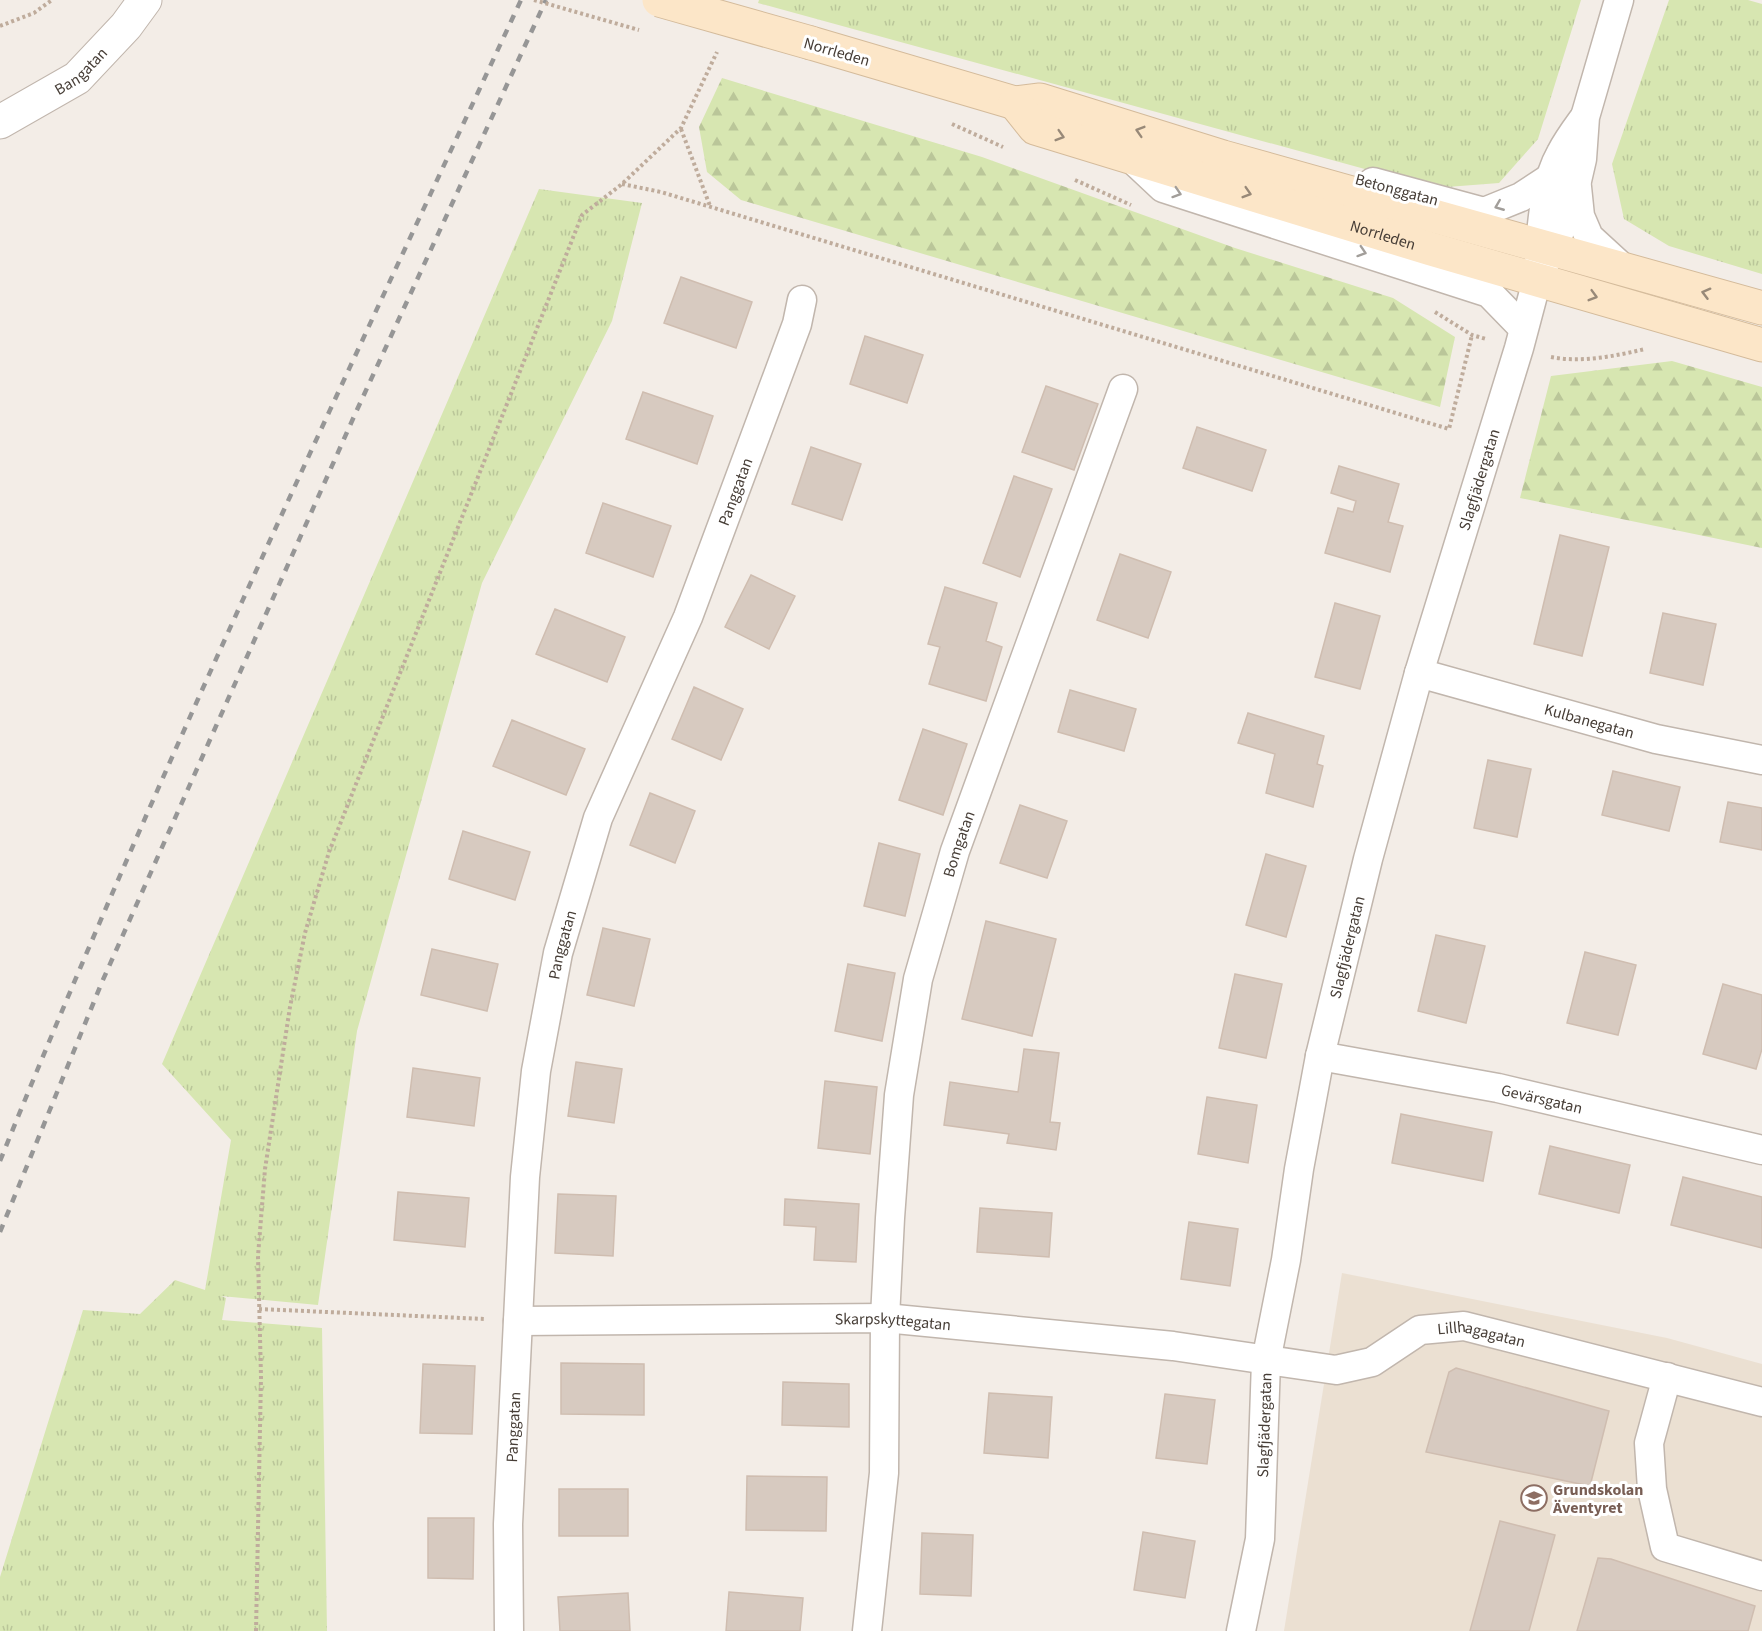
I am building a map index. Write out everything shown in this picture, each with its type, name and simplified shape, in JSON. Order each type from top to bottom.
[{"type":"main road","name":"Norrleden","points":[[659,0],[1015,103],[1040,100],[1236,160],[1762,308]]},
{"type":"main road","name":"Norrleden","points":[[1015,103],[1035,129],[1762,345]]},
{"type":"street","name":"Bangatan","points":[[0,122],[77,78],[126,26],[145,0]]},
{"type":"street","points":[[1537,280],[1546,248],[1566,218],[1563,182],[1582,159],[1585,117],[1619,0]]},
{"type":"street","points":[[1131,158],[1162,188],[1489,293],[1523,328]]},
{"type":"street","name":"Betonggatan","points":[[1236,160],[1312,166],[1484,212],[1563,182]]},
{"type":"street","points":[[1563,182],[1589,237],[1628,272]]},
{"type":"street","name":"Slagfjädergatan","points":[[1240,1631],[1260,1539],[1266,1361],[1286,1260],[1299,1169],[1320,1056],[1368,859],[1419,674],[1519,348],[1537,280]]},
{"type":"street","name":"Panggatan","points":[[509,1631],[509,1513],[525,1177],[536,1071],[558,953],[598,818],[688,617],[797,324],[802,300]]},
{"type":"street","name":"Bomgatan","points":[[885,1318],[899,1095],[918,979],[955,851],[1123,389]]},
{"type":"street","name":"Kulbanegatan","points":[[1419,674],[1656,739],[1762,760]]},
{"type":"street","name":"Gevärsgatan","points":[[1320,1056],[1498,1088],[1762,1150]]},
{"type":"street","points":[[867,1631],[884,1473],[885,1318]]},
{"type":"street","name":"Skarpskyttegatan","points":[[518,1321],[885,1318],[1173,1346],[1266,1361]]},
{"type":"street","name":"Lillhagagatan","points":[[1266,1361],[1336,1370],[1372,1362],[1420,1330],[1464,1326],[1762,1402]]},
{"type":"street","points":[[1667,1377],[1649,1443],[1652,1490],[1665,1547],[1762,1576]]},
{"type":"path","points":[[0,26],[34,13],[52,0]]},
{"type":"path","points":[[256,1631],[261,1377],[258,1256],[268,1146],[290,1007],[305,933],[329,852],[582,215],[622,184],[681,129],[721,43]]},
{"type":"path","points":[[681,129],[710,207]]},
{"type":"path","points":[[622,184],[662,192],[1449,429],[1472,336]]},
{"type":"path","points":[[259,1309],[518,1321]]},
{"type":"shaded area","name":"Grundskolan Äventyret","points":[[1342,1273],[1667,1338],[1762,1364],[1762,1631],[1284,1631]]},
{"type":"green space","points":[[759,0],[1581,0],[1538,139],[1499,183],[1434,188],[758,3]]},
{"type":"green space","points":[[1669,0],[1748,0],[1762,4],[1762,274],[1669,246],[1624,219],[1612,164]]},
{"type":"green space","points":[[722,78],[982,157],[1235,248],[1393,298],[1455,337],[1440,407],[741,200],[707,172],[699,127]]},
{"type":"green space","points":[[539,189],[642,203],[612,321],[482,583],[357,1031],[318,1305],[221,1296],[226,1298],[222,1320],[322,1328],[327,1631],[0,1631],[0,1577],[83,1310],[140,1314],[175,1280],[205,1290],[231,1140],[162,1064]]},
{"type":"green space","points":[[1672,361],[1762,387],[1762,548],[1520,498],[1551,376]]},
{"type":"building","points":[[681,277],[752,302],[736,348],[664,323]]},
{"type":"building","points":[[865,336],[923,355],[907,403],[850,384]]},
{"type":"building","points":[[1046,386],[1098,404],[1074,470],[1022,452]]},
{"type":"building","points":[[643,392],[713,416],[697,464],[626,439]]},
{"type":"building","points":[[1197,427],[1266,450],[1252,491],[1183,468]]},
{"type":"building","points":[[811,447],[861,464],[842,520],[792,504]]},
{"type":"building","points":[[1339,466],[1399,484],[1388,522],[1403,526],[1390,572],[1325,553],[1338,508],[1353,512],[1356,501],[1331,493]]},
{"type":"building","points":[[1014,476],[1052,489],[1020,577],[983,563]]},
{"type":"building","points":[[603,503],[671,526],[653,577],[586,553]]},
{"type":"building","points":[[1560,535],[1609,547],[1582,656],[1534,644]]},
{"type":"building","points":[[1120,554],[1171,572],[1148,638],[1097,620]]},
{"type":"building","points":[[751,575],[795,596],[769,649],[725,627]]},
{"type":"building","points":[[945,587],[997,603],[986,641],[1002,647],[986,701],[929,684],[940,647],[928,644]]},
{"type":"building","points":[[1335,603],[1380,616],[1360,689],[1315,677]]},
{"type":"building","points":[[555,609],[625,637],[607,682],[536,654]]},
{"type":"building","points":[[1663,613],[1716,624],[1703,685],[1650,673]]},
{"type":"building","points":[[694,687],[743,709],[721,760],[672,739]]},
{"type":"building","points":[[1070,690],[1136,709],[1124,751],[1058,732]]},
{"type":"building","points":[[1248,713],[1324,736],[1317,764],[1323,766],[1313,807],[1266,793],[1275,754],[1238,743]]},
{"type":"building","points":[[512,720],[585,749],[566,795],[493,766]]},
{"type":"building","points":[[923,729],[967,744],[943,815],[899,800]]},
{"type":"building","points":[[1488,760],[1531,769],[1517,837],[1474,828]]},
{"type":"building","points":[[1613,771],[1680,787],[1669,831],[1602,815]]},
{"type":"building","points":[[650,793],[695,811],[675,863],[630,845]]},
{"type":"building","points":[[1728,802],[1762,808],[1762,850],[1720,842]]},
{"type":"building","points":[[1020,805],[1067,821],[1047,878],[1000,863]]},
{"type":"building","points":[[463,831],[530,852],[515,900],[449,879]]},
{"type":"building","points":[[879,843],[920,854],[905,916],[864,906]]},
{"type":"building","points":[[1266,854],[1306,866],[1286,937],[1246,925]]},
{"type":"building","points":[[986,921],[1056,939],[1032,1036],[962,1019]]},
{"type":"building","points":[[603,928],[650,939],[634,1006],[587,995]]},
{"type":"building","points":[[1436,935],[1485,946],[1466,1023],[1418,1011]]},
{"type":"building","points":[[432,949],[498,964],[487,1011],[421,995]]},
{"type":"building","points":[[1585,952],[1636,965],[1618,1035],[1567,1023]]},
{"type":"building","points":[[848,964],[895,973],[882,1041],[835,1031]]},
{"type":"building","points":[[1235,974],[1282,984],[1266,1058],[1219,1048]]},
{"type":"building","points":[[1723,984],[1762,995],[1762,1049],[1756,1069],[1703,1054]]},
{"type":"building","points":[[1024,1049],[1059,1053],[1050,1122],[1060,1123],[1056,1150],[1007,1143],[1009,1134],[944,1125],[950,1082],[1018,1092]]},
{"type":"building","points":[[576,1062],[622,1069],[614,1123],[568,1116]]},
{"type":"building","points":[[413,1068],[480,1078],[474,1126],[407,1117]]},
{"type":"building","points":[[825,1081],[877,1087],[870,1154],[818,1148]]},
{"type":"building","points":[[1207,1097],[1257,1105],[1248,1163],[1198,1154]]},
{"type":"building","points":[[1401,1114],[1492,1132],[1483,1181],[1392,1163]]},
{"type":"building","points":[[1550,1146],[1630,1165],[1619,1213],[1539,1194]]},
{"type":"building","points":[[1683,1177],[1762,1197],[1762,1248],[1671,1225]]},
{"type":"building","points":[[398,1192],[469,1198],[465,1247],[394,1240]]},
{"type":"building","points":[[558,1194],[616,1196],[613,1256],[555,1253]]},
{"type":"building","points":[[785,1199],[859,1204],[856,1262],[814,1260],[816,1227],[784,1225]]},
{"type":"building","points":[[980,1208],[1052,1213],[1049,1257],[977,1252]]},
{"type":"building","points":[[1189,1222],[1238,1229],[1230,1286],[1181,1279]]},
{"type":"building","points":[[561,1363],[644,1364],[644,1415],[561,1414]]},
{"type":"building","points":[[423,1364],[475,1366],[472,1434],[420,1433]]},
{"type":"building","points":[[1456,1368],[1609,1411],[1590,1486],[1426,1452],[1449,1372]]},
{"type":"building","points":[[783,1382],[849,1384],[849,1427],[782,1425]]},
{"type":"building","points":[[989,1393],[1052,1397],[1048,1458],[984,1453]]},
{"type":"building","points":[[1165,1394],[1215,1400],[1207,1464],[1156,1458]]},
{"type":"building","points":[[747,1476],[827,1477],[826,1531],[746,1530]]},
{"type":"building","points":[[559,1489],[628,1489],[628,1536],[559,1536]]},
{"type":"building","points":[[428,1518],[474,1518],[473,1579],[428,1578]]},
{"type":"building","points":[[1500,1521],[1555,1535],[1529,1631],[1470,1631]]},
{"type":"building","points":[[1143,1532],[1195,1541],[1185,1598],[1134,1590]]},
{"type":"building","points":[[922,1533],[973,1535],[971,1596],[920,1594]]},
{"type":"building","points":[[1598,1558],[1611,1559],[1755,1606],[1748,1631],[1577,1631]]},
{"type":"building","points":[[729,1592],[803,1598],[800,1631],[726,1631]]},
{"type":"building","points":[[628,1593],[630,1631],[560,1631],[558,1597]]},
{"type":"railway","points":[[0,1161],[123,868],[188,722],[319,433],[521,0]]},
{"type":"railway","points":[[0,1232],[102,982],[356,412],[546,0]]},
{"type":"place","name":"Grundskolan Äventyret","points":[[1534,1498]]}]
